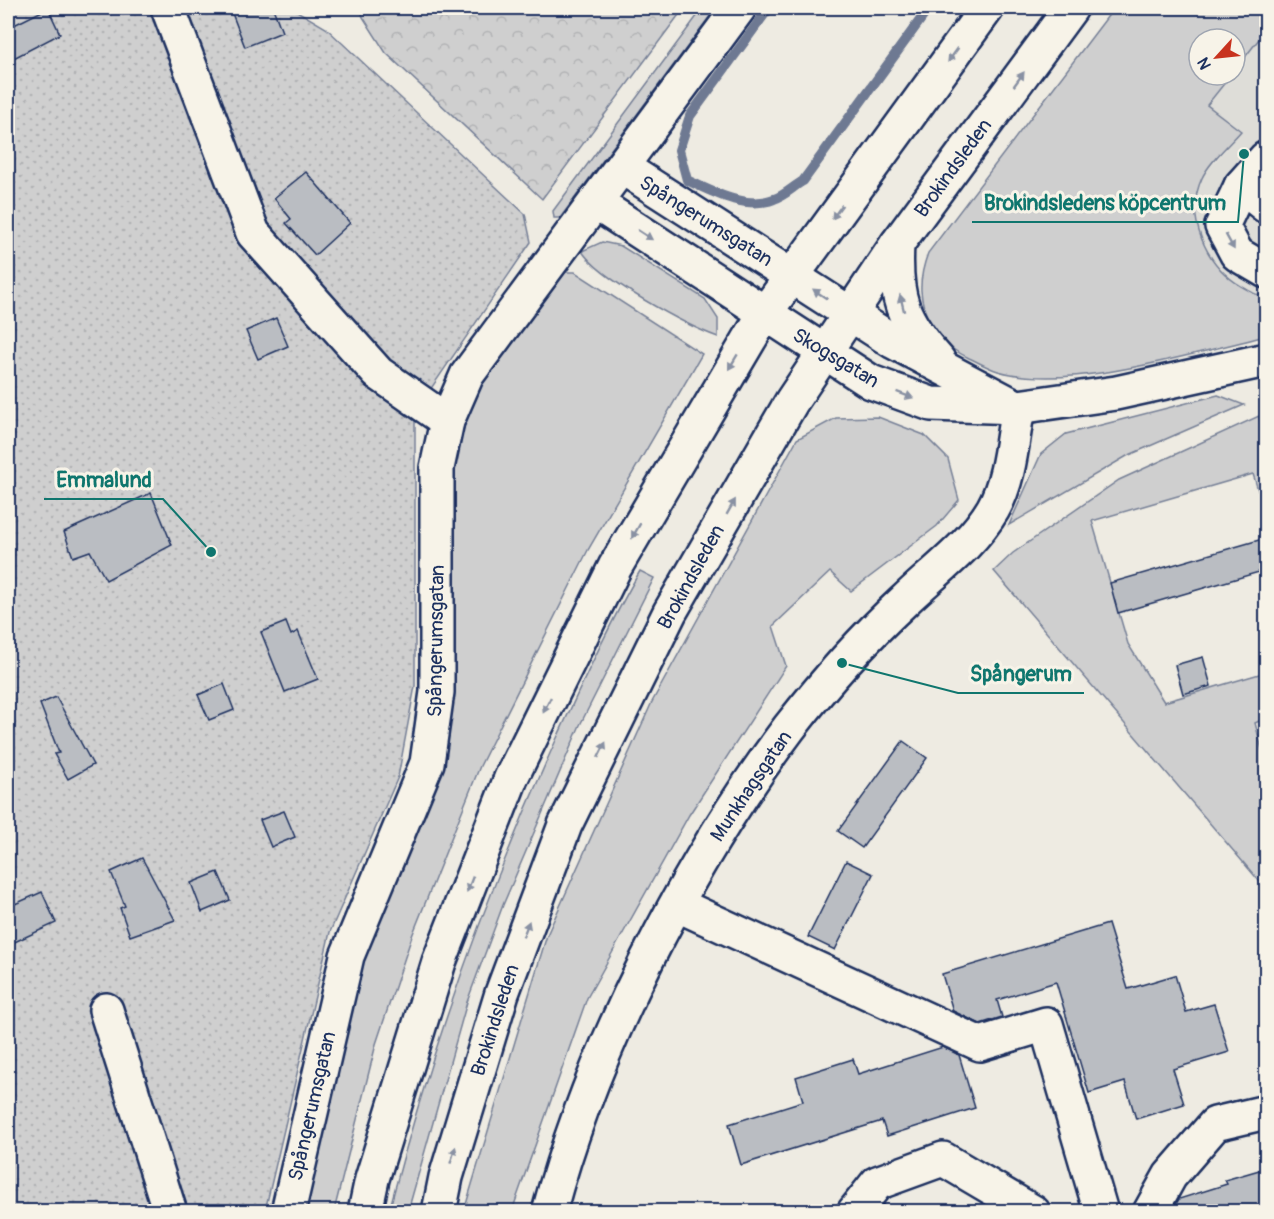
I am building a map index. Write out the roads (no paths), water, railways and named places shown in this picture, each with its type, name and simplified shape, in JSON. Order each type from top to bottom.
[{"type":"street","points":[[168,8],[253,233],[378,374],[447,421]]},
{"type":"street","name":"Spångerumsgatan","points":[[288,1212],[347,956],[427,763],[438,692],[437,468],[447,421],[467,375],[739,8]]},
{"type":"street","points":[[365,1212],[372,1179],[439,962],[511,778],[615,567],[734,361],[765,313],[791,274],[987,8]]},
{"type":"street","name":"Brokindsleden","points":[[439,1212],[446,1177],[502,993],[565,825],[670,612],[792,401],[897,244],[1071,8]]},
{"type":"street","points":[[1266,158],[1240,186],[1222,226],[1237,254],[1266,271]]},
{"type":"street","name":"Spångerumsgatan","points":[[622,167],[791,274]]},
{"type":"street","points":[[1240,186],[1266,206]]},
{"type":"street","points":[[596,202],[765,313]]},
{"type":"street","points":[[897,244],[896,273],[903,309],[913,333],[945,368]]},
{"type":"street","points":[[791,274],[894,342],[1018,407]]},
{"type":"street","name":"Skogsgatan","points":[[765,313],[871,382],[931,404],[1018,407],[1116,393],[1266,360]]},
{"type":"street","name":"Munkhagsgatan","points":[[549,1212],[560,1170],[619,1018],[678,905],[731,814],[789,728],[842,663],[968,541],[993,508],[1005,476],[1018,407]]},
{"type":"street","points":[[678,905],[980,1044],[1047,1024],[1101,1212]]},
{"type":"street","points":[[106,1010],[170,1212]]},
{"type":"street","points":[[1150,1212],[1170,1176],[1215,1124],[1266,1112]]},
{"type":"street","points":[[854,1212],[877,1183],[943,1159],[1033,1212]]},
{"type":"waterway","points":[[769,8],[690,116],[679,150],[687,180],[741,201],[763,202],[778,198],[803,181],[929,8]]},
{"type":"place","name":"Brokindsledens köpcentrum","points":[[1244,154]]},
{"type":"place","name":"Emmalund","points":[[211,552]]},
{"type":"place","name":"Spångerum","points":[[842,663]]}]
